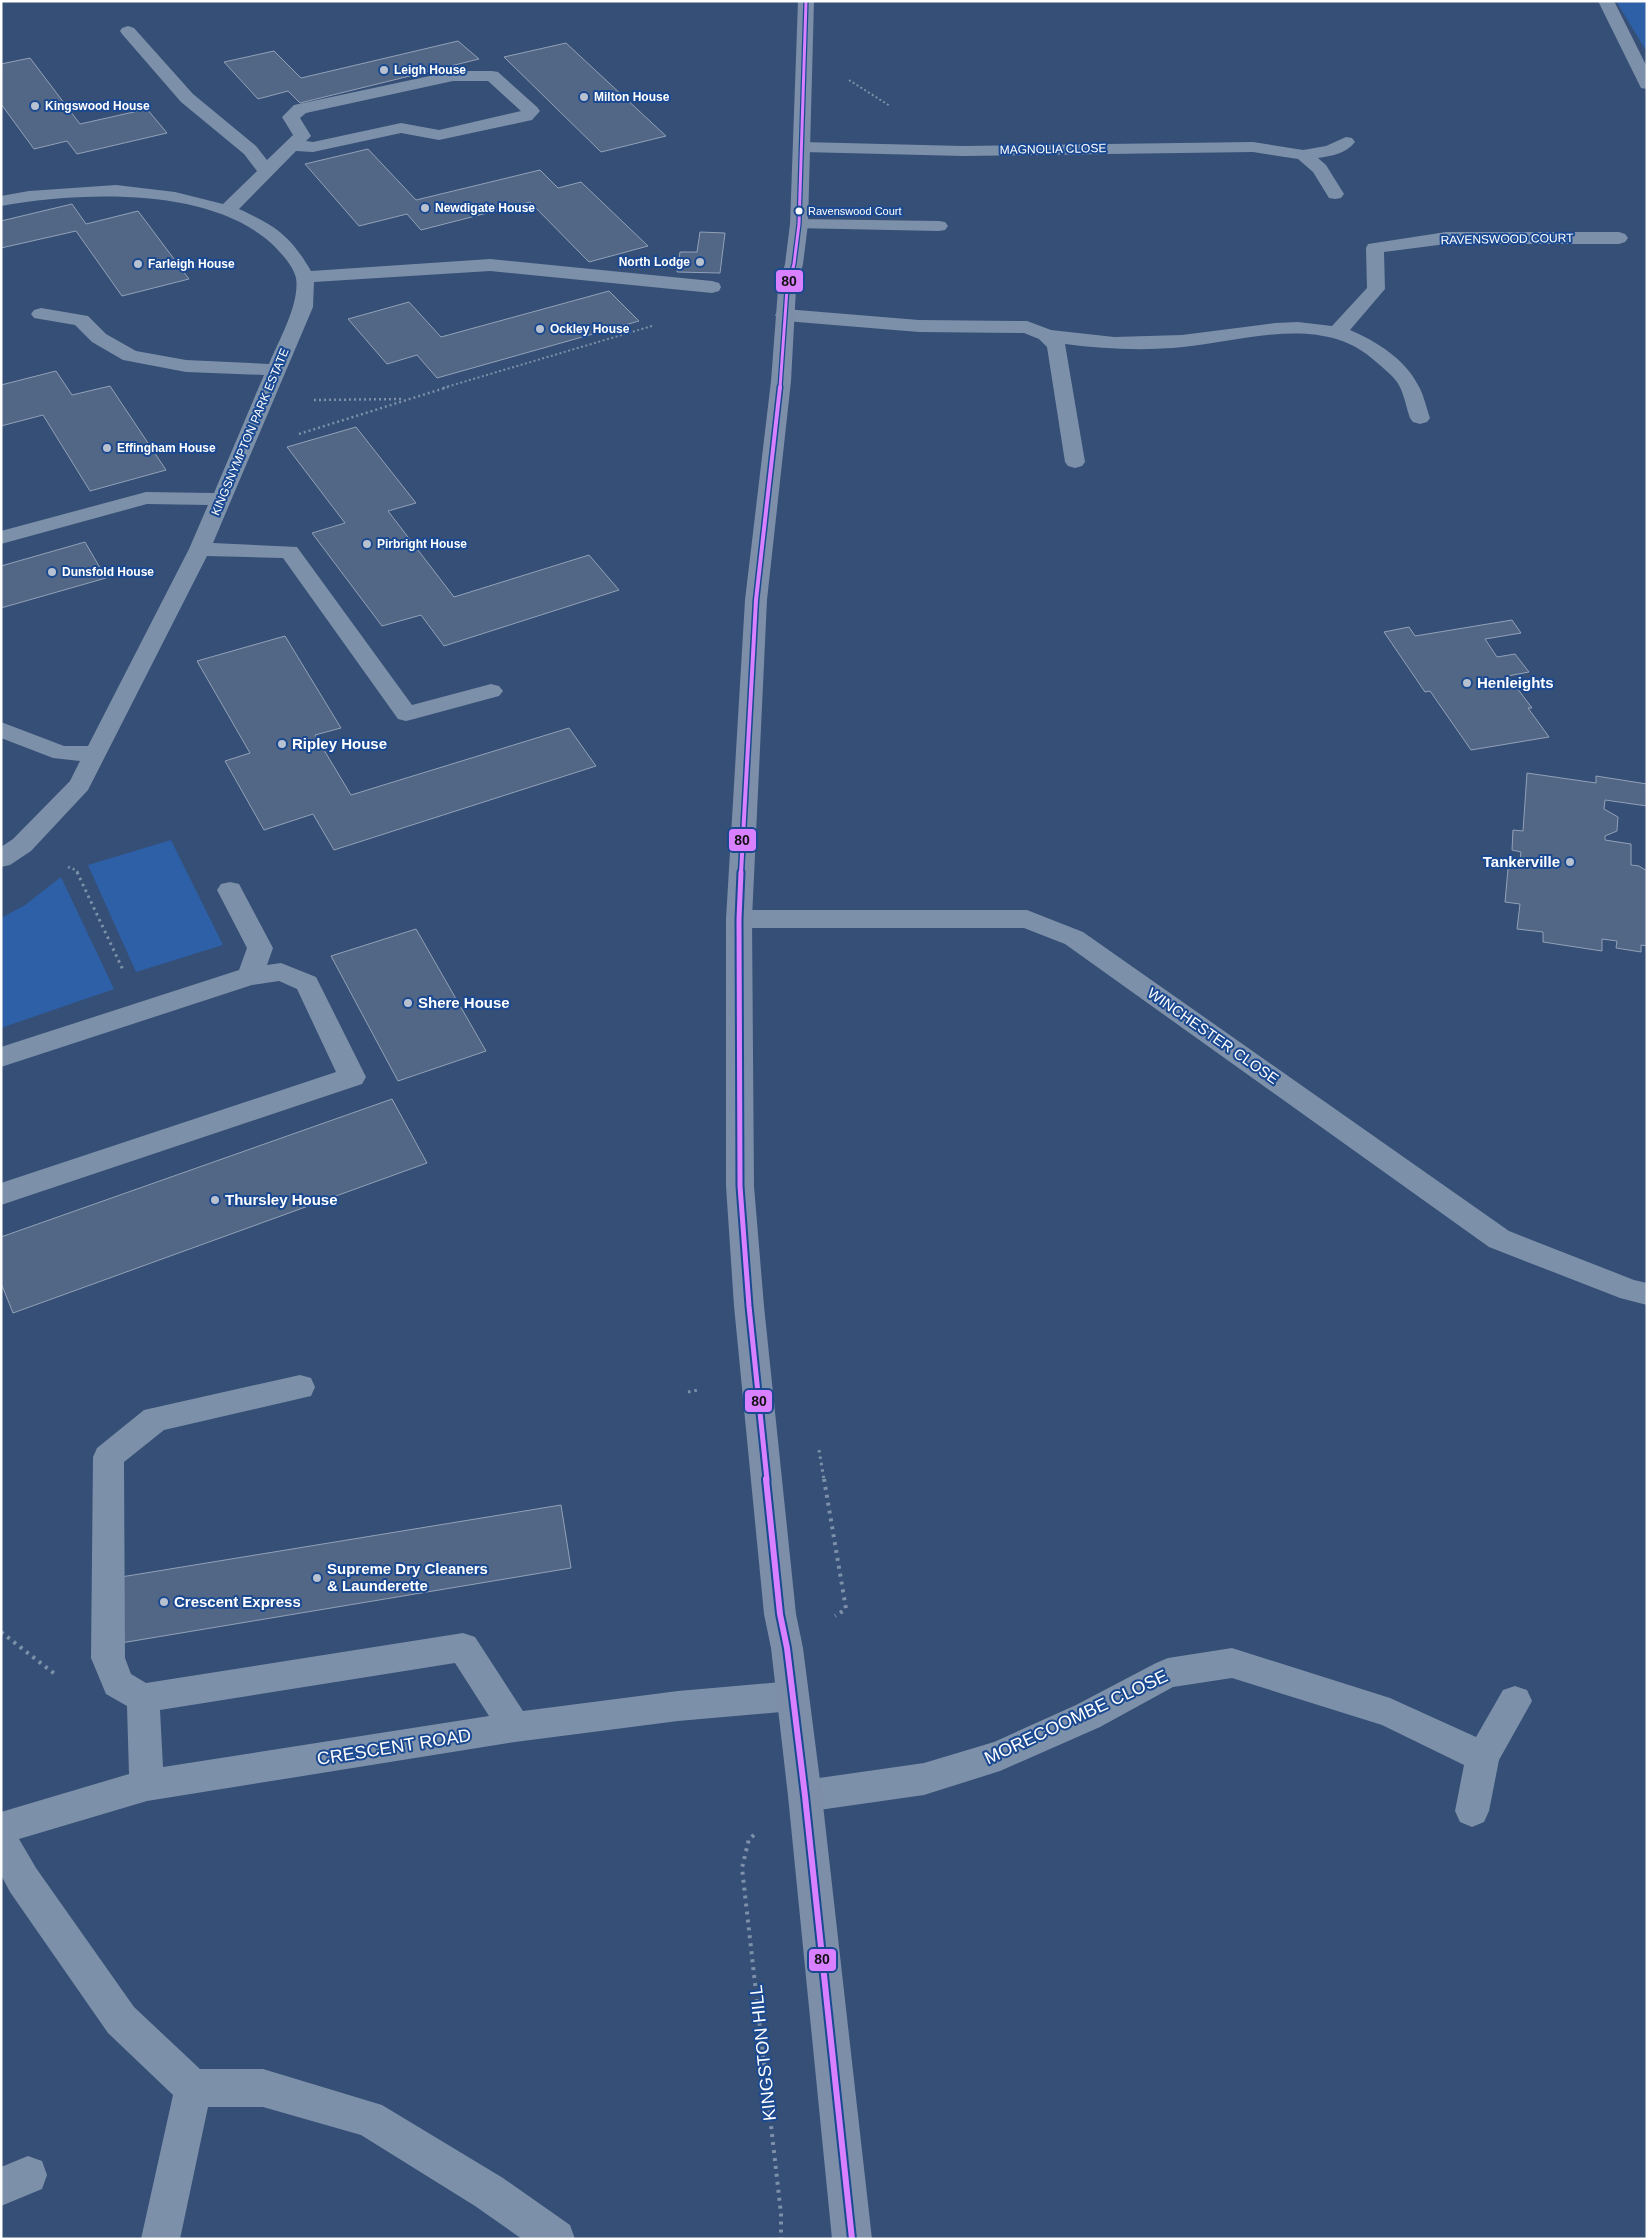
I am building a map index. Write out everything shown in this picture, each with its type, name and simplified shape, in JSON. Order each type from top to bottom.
[{"type":"main road","points":[[806,1],[803,147],[799,224],[794,264],[787,289],[781,382],[756,600],[745,777],[739,919],[740,1186],[749,1306],[780,1614],[788,1648],[792,1696],[806,1796],[852,2239]]},
{"type":"street","points":[[1606,1],[1647,84]]},
{"type":"street","points":[[128,31],[187,98],[250,150],[266,171]]},
{"type":"street","points":[[227,210],[291,146],[302,136],[291,117],[300,109],[452,76],[492,76],[531,111],[526,116],[439,135],[401,128],[313,147],[291,146]]},
{"type":"street","name":"MAGNOLIA CLOSE","points":[[803,147],[963,151],[1254,147],[1303,155],[1331,151],[1346,142]]},
{"type":"street","points":[[1303,155],[1320,169],[1335,194]]},
{"type":"street","points":[[1,201],[29,196],[116,190],[175,197],[227,210],[266,228],[290,251],[305,277],[490,265],[712,286]]},
{"type":"street","points":[[799,224],[939,226]]},
{"type":"street","name":"RAVENSWOOD COURT","points":[[1336,332],[1346,324],[1376,289],[1375,248],[1446,238],[1619,238]]},
{"type":"street","name":"KINGSNYMPTON PARK ESTATE","points":[[1,859],[22,846],[80,785],[200,549],[303,307],[305,277]]},
{"type":"street","points":[[41,314],[81,320],[100,338],[130,356],[186,366],[277,370]]},
{"type":"street","points":[[785,315],[919,326],[1027,327],[1046,335],[1070,340],[1125,345],[1184,341],[1262,329],[1295,328],[1336,332],[1366,344],[1390,364],[1408,384],[1420,418]]},
{"type":"street","points":[[1046,335],[1057,346],[1075,462]]},
{"type":"street","points":[[1,538],[146,498],[221,499]]},
{"type":"street","points":[[200,549],[289,552],[406,714],[491,691]]},
{"type":"street","points":[[1,728],[61,753],[95,754]]},
{"type":"street","points":[[230,890],[260,948],[250,976]]},
{"type":"street","name":"WINCHESTER CLOSE","points":[[739,919],[1027,919],[1066,935],[1082,944],[1499,1239],[1630,1290],[1647,1294]]},
{"type":"street","points":[[1,1056],[143,1012],[250,976],[281,972],[306,983],[352,1077],[1,1194]]},
{"type":"street","points":[[300,1387],[155,1419],[108,1457],[108,1658],[118,1684],[143,1698],[463,1647],[515,1727]]},
{"type":"street","name":"MORECOOMBE CLOSE","points":[[806,1796],[924,1779],[1000,1756],[1088,1716],[1168,1673],[1232,1663],[1390,1712],[1483,1757]]},
{"type":"street","name":"CRESCENT ROAD","points":[[1,1828],[147,1785],[515,1727],[678,1706],[792,1696]]},
{"type":"street","points":[[143,1698],[147,1785]]},
{"type":"street","points":[[1472,1811],[1483,1757],[1515,1701]]},
{"type":"street","points":[[1,1840],[23,1880],[121,2020],[193,2088],[263,2088],[369,2118],[489,2192],[556,2239]]},
{"type":"street","points":[[160,2239],[193,2088]]},
{"type":"path","points":[[240,454],[407,399],[652,326]]},
{"type":"path","points":[[264,400],[407,399]]},
{"type":"path","points":[[22,846],[76,870],[143,1012]]},
{"type":"path","points":[[688,1392],[698,1390]]},
{"type":"path","name":"KINGSTON HILL","points":[[742,1868],[782,2239]]},
{"type":"shaded area","points":[[1616,1],[1647,1],[1647,52]]},
{"type":"shaded area","points":[[171,840],[223,945],[136,972],[88,865]]},
{"type":"shaded area","points":[[61,877],[114,989],[1,1028],[1,918],[25,905]]},
{"type":"building","name":"Leigh House","points":[[458,41],[479,59],[300,103],[288,91],[258,99],[224,62],[274,51],[301,78]]},
{"type":"building","name":"Milton House","points":[[566,43],[666,136],[601,152],[504,57]]},
{"type":"building","name":"Kingswood House","points":[[30,58],[80,124],[147,109],[167,133],[77,154],[67,141],[34,149],[1,104],[1,64]]},
{"type":"building","name":"Newdigate House","points":[[368,149],[416,200],[540,170],[558,188],[581,182],[648,246],[589,262],[530,202],[421,230],[407,214],[359,226],[305,164]]},
{"type":"building","name":"Farleigh House","points":[[72,204],[86,224],[138,211],[189,279],[122,296],[76,231],[1,248],[1,221]]},
{"type":"building","name":"North Lodge","points":[[700,232],[725,233],[720,273],[677,272],[680,252],[697,252]]},
{"type":"building","name":"Ockley House","points":[[609,291],[639,321],[437,378],[417,355],[387,364],[348,319],[409,302],[441,337]]},
{"type":"building","name":"Effingham House","points":[[56,371],[72,395],[110,386],[166,470],[90,491],[43,415],[1,426],[1,385]]},
{"type":"building","name":"Pirbright House","points":[[356,427],[416,503],[388,511],[454,597],[589,555],[619,590],[444,646],[421,615],[382,626],[312,533],[345,523],[287,447]]},
{"type":"building","name":"Dunsfold House","points":[[85,542],[106,578],[1,608],[1,566]]},
{"type":"building","name":"Henleights","points":[[1512,620],[1521,633],[1485,639],[1497,657],[1515,654],[1529,672],[1508,676],[1532,708],[1528,708],[1549,737],[1471,750],[1430,691],[1425,692],[1384,632],[1409,627],[1415,636]]},
{"type":"building","name":"Ripley House","points":[[285,636],[341,728],[315,735],[351,795],[569,728],[596,766],[334,850],[313,814],[264,830],[225,761],[250,753],[197,661]]},
{"type":"building","name":"Tankerville","points":[[1527,773],[1596,783],[1596,776],[1647,784],[1647,806],[1605,800],[1604,809],[1618,817],[1617,831],[1605,836],[1605,840],[1631,844],[1631,865],[1639,866],[1647,871],[1647,946],[1641,945],[1641,952],[1616,948],[1617,941],[1602,939],[1602,951],[1543,942],[1543,932],[1517,929],[1520,904],[1505,902],[1509,858],[1520,860],[1521,852],[1512,850],[1513,830],[1523,831]]},
{"type":"building","name":"Shere House","points":[[416,929],[486,1051],[398,1081],[331,956]]},
{"type":"building","name":"Thursley House","points":[[392,1099],[427,1163],[13,1313],[1,1283],[1,1237]]},
{"type":"building","points":[[561,1505],[571,1568],[121,1643],[121,1577]]},
{"type":"transit line","name":"80","points":[[806,1],[799,224],[794,264],[787,289],[781,381],[756,600],[745,777],[739,919],[740,1186],[749,1306],[780,1614],[787,1648],[805,1796],[852,2239]]},
{"type":"place","name":"Leigh House","points":[[384,70]]},
{"type":"place","name":"Milton House","points":[[584,97]]},
{"type":"place","name":"Kingswood House","points":[[35,106]]},
{"type":"place","name":"Newdigate House","points":[[425,208]]},
{"type":"place","name":"Ravenswood Court","points":[[799,211]]},
{"type":"place","name":"North Lodge","points":[[700,262]]},
{"type":"place","name":"Farleigh House","points":[[138,264]]},
{"type":"place","name":"Ockley House","points":[[540,329]]},
{"type":"place","name":"Effingham House","points":[[107,448]]},
{"type":"place","name":"Pirbright House","points":[[367,544]]},
{"type":"place","name":"Dunsfold House","points":[[52,572]]},
{"type":"place","name":"Henleights","points":[[1467,683]]},
{"type":"place","name":"Ripley House","points":[[282,744]]},
{"type":"place","name":"Tankerville","points":[[1570,862]]},
{"type":"place","name":"Shere House","points":[[408,1003]]},
{"type":"place","name":"Thursley House","points":[[215,1200]]},
{"type":"place","name":"Supreme Dry Cleaners & Launderette","points":[[317,1578]]},
{"type":"place","name":"Crescent Express","points":[[164,1602]]}]
